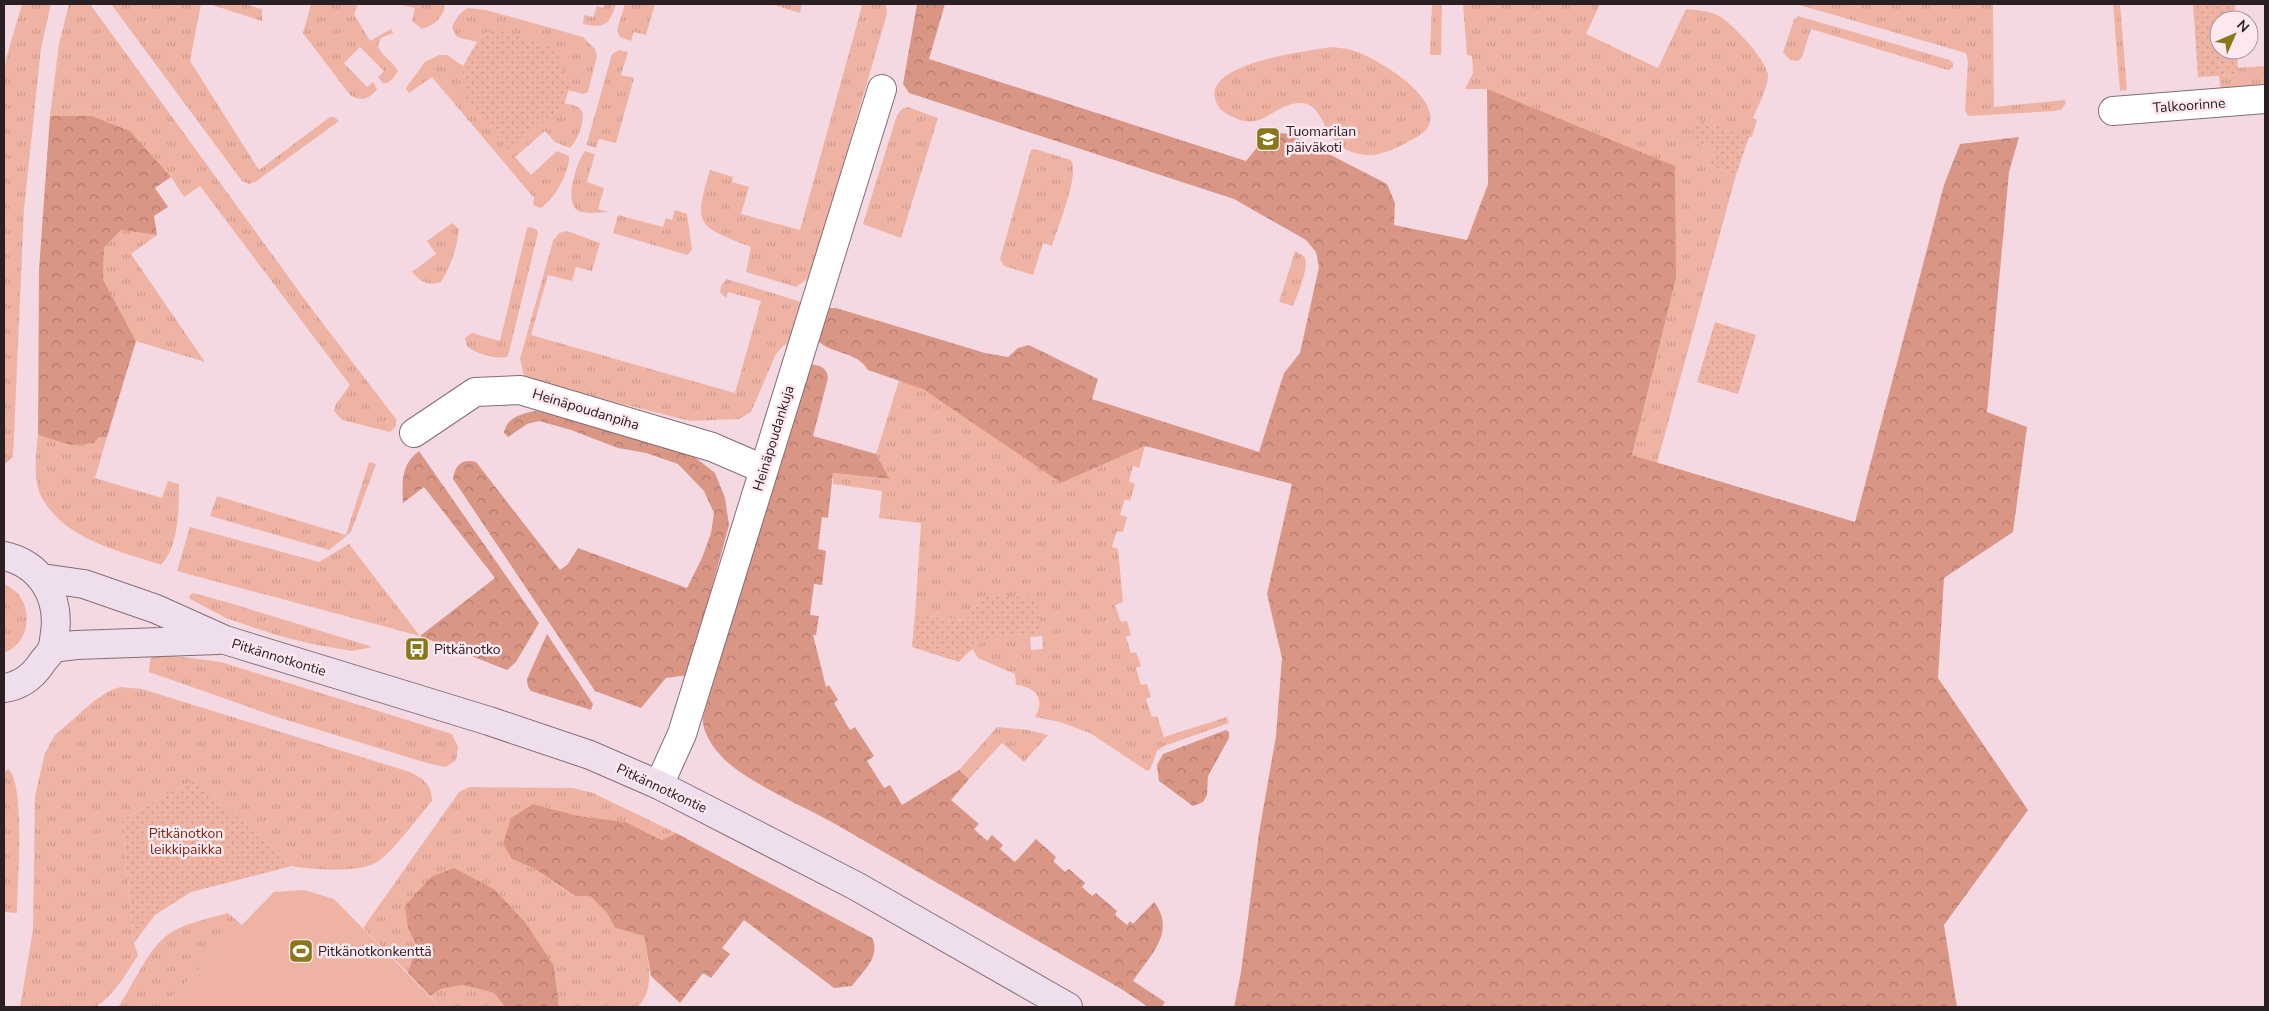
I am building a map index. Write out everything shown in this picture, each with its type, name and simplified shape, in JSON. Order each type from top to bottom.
[{"type":"street","name":"Heinäpoudankuja","points":[[659,785],[682,734],[882,89]]},
{"type":"street","name":"Talkoorinne","points":[[2113,111],[2265,99]]},
{"type":"street","name":"Heinäpoudanpiha","points":[[414,433],[475,392],[520,390],[712,447],[763,469]]},
{"type":"street","points":[[7,692],[33,675],[52,648],[57,616],[51,593],[42,578],[8,552]]},
{"type":"street","name":"Pitkännotkontie","points":[[42,578],[84,584],[156,609],[225,640],[489,721],[590,755],[659,785],[856,886],[1068,1007]]},
{"type":"street","name":"Pitkännotkontie","points":[[52,648],[76,645],[225,640]]},
{"type":"green space","points":[[22,4],[51,4],[41,48],[24,209],[13,457],[4,465],[4,78],[6,59]]},
{"type":"green space","points":[[69,4],[90,4],[311,308],[396,419],[396,426],[390,432],[342,420],[334,411],[336,404],[350,385],[200,186],[184,197],[171,177],[130,131],[92,116],[50,116],[59,44]]},
{"type":"green space","points":[[111,4],[201,4],[190,61],[259,170],[330,117],[334,117],[339,121],[255,182],[249,184],[242,181]]},
{"type":"green space","points":[[209,4],[245,4],[262,9],[262,21]]},
{"type":"green space","points":[[311,4],[358,4],[354,14],[370,41],[391,29],[393,33],[381,38],[378,46],[398,71],[392,80],[383,83],[378,77],[384,71],[360,47],[344,63],[367,87],[373,82],[377,89],[368,97],[362,99],[350,95],[303,33]]},
{"type":"green space","points":[[398,4],[445,4],[443,13],[438,20],[422,29],[412,21],[415,8]]},
{"type":"green space","points":[[605,4],[616,4],[606,23],[597,26],[583,24],[584,15],[593,17],[597,6],[603,8]]},
{"type":"green space","points":[[625,4],[655,4],[646,35],[634,32],[631,41],[620,37],[617,30]]},
{"type":"green space","points":[[771,4],[802,4],[800,13]]},
{"type":"green space","points":[[856,4],[886,4],[887,14],[813,268],[807,279],[796,287],[746,272],[751,247],[710,229],[704,222],[701,214],[704,189],[710,170],[733,177],[732,182],[749,187],[741,214],[800,230],[862,6]]},
{"type":"green space","points":[[917,4],[945,4],[929,59],[1246,161],[1269,136],[1282,133],[1290,134],[1387,184],[1395,203],[1394,225],[1467,240],[1488,184],[1487,89],[1675,166],[1676,279],[1632,455],[1855,522],[1944,185],[1960,144],[2019,137],[2009,172],[1987,412],[2027,427],[2013,532],[1944,578],[1938,678],[2028,810],[1944,925],[1957,1007],[1234,1007],[1241,972],[1259,833],[1276,736],[1282,658],[1267,594],[1292,484],[1145,446],[1061,483],[923,389],[868,370],[857,359],[829,348],[817,340],[826,308],[836,308],[985,353],[1008,357],[1018,348],[1029,345],[1098,379],[1092,399],[1259,452],[1284,373],[1300,353],[1319,267],[1316,252],[1306,240],[1234,199],[909,93],[903,84]]},
{"type":"green space","points":[[1432,4],[1442,4],[1441,55],[1430,55]]},
{"type":"green space","points":[[1463,4],[1600,4],[1586,34],[1658,68],[1686,9],[1707,12],[1725,20],[1741,35],[1757,54],[1767,72],[1766,88],[1753,118],[1757,120],[1752,137],[1687,140],[1714,149],[1709,165],[1736,175],[1657,463],[1632,455],[1676,279],[1487,89],[1465,89],[1473,73],[1472,56],[1467,55]]},
{"type":"green space","points":[[1796,4],[1993,4],[1994,107],[2065,100],[2066,103],[2061,110],[2054,111],[1968,116],[1965,110],[1968,62],[1966,53]]},
{"type":"green space","points":[[2113,4],[2120,4],[2127,90],[2120,91]]},
{"type":"green space","points":[[2193,4],[2235,4],[2235,10],[2209,10],[2209,60],[2237,60],[2238,75],[2198,77]]},
{"type":"green space","points":[[468,8],[486,10],[583,37],[595,49],[597,56],[588,92],[583,94],[568,90],[571,81],[487,32],[477,42],[457,37],[452,28],[453,25],[460,14]]},
{"type":"green space","points":[[1798,16],[1950,60],[1953,63],[1953,67],[1949,70],[1944,69],[1811,29],[1802,57],[1798,61],[1790,60],[1783,52],[1794,20]]},
{"type":"green space","points":[[499,30],[556,49],[564,74],[571,81],[565,103],[510,152],[463,97],[463,66],[477,42],[487,32]]},
{"type":"green space","points":[[1332,47],[1351,50],[1374,60],[1414,88],[1430,111],[1430,122],[1425,131],[1391,150],[1369,155],[1353,152],[1341,146],[1333,138],[1317,112],[1311,106],[1302,103],[1292,104],[1260,120],[1242,121],[1223,111],[1217,104],[1215,90],[1223,78],[1238,69],[1280,56]]},
{"type":"green space","points":[[619,50],[628,52],[621,75],[634,78],[616,143],[599,139],[596,148],[587,145],[587,143],[612,54]]},
{"type":"green space","points":[[439,55],[447,55],[463,66],[464,97],[510,152],[565,103],[576,106],[583,113],[576,141],[570,148],[555,142],[545,131],[515,157],[531,175],[557,151],[569,156],[567,169],[560,185],[551,199],[540,208],[533,205],[534,198],[432,77],[409,93],[406,89],[425,62]]},
{"type":"green space","points":[[2265,66],[2265,88],[2221,92],[2219,76],[2238,75],[2238,68]]},
{"type":"green space","points":[[908,107],[938,118],[901,238],[863,224],[897,115],[902,109]]},
{"type":"green space","points":[[50,116],[92,116],[130,131],[171,177],[155,188],[168,207],[154,216],[157,235],[121,230],[104,248],[103,279],[136,341],[107,437],[99,437],[94,443],[70,445],[38,435],[39,270]]},
{"type":"green space","points":[[1695,118],[1749,137],[1736,175],[1709,165],[1714,149],[1687,140]]},
{"type":"green space","points":[[1035,149],[1071,160],[1073,177],[1067,202],[1052,246],[1043,243],[1033,275],[1004,266],[1000,259],[1031,150]]},
{"type":"green space","points":[[585,151],[595,154],[587,182],[604,188],[598,209],[609,212],[580,212],[573,205],[573,181]]},
{"type":"green space","points":[[675,210],[687,214],[692,250],[687,255],[613,233],[618,215],[663,227],[666,218],[672,220]]},
{"type":"green space","points":[[452,223],[459,229],[457,243],[448,270],[441,282],[432,284],[425,282],[412,272],[436,254],[427,241]]},
{"type":"green space","points":[[527,228],[536,229],[538,233],[508,356],[500,358],[481,354],[467,346],[465,338],[472,333],[500,341]]},
{"type":"green space","points":[[121,230],[157,235],[131,254],[205,362],[136,341],[103,279],[104,248]]},
{"type":"green space","points":[[567,231],[600,243],[592,271],[576,267],[572,281],[548,275],[531,335],[735,393],[761,301],[728,292],[726,298],[720,292],[721,286],[727,279],[811,305],[799,342],[784,345],[776,354],[751,412],[739,419],[690,421],[531,381],[524,376],[520,359],[553,241],[559,233]]},
{"type":"green space","points":[[1295,251],[1305,258],[1306,263],[1302,282],[1293,306],[1279,302]]},
{"type":"green space","points":[[1715,322],[1756,335],[1738,394],[1697,382]]},
{"type":"green space","points":[[808,364],[824,369],[828,378],[813,436],[876,454],[890,479],[833,473],[828,518],[822,517],[818,549],[826,551],[822,585],[814,584],[810,615],[819,616],[816,635],[813,635],[826,687],[829,685],[838,700],[834,703],[850,730],[855,727],[874,756],[867,761],[884,788],[890,785],[902,805],[959,770],[969,779],[951,800],[979,824],[974,829],[987,841],[992,835],[1003,845],[1000,849],[1015,862],[1036,839],[1056,857],[1053,861],[1065,872],[1069,869],[1085,883],[1082,887],[1092,896],[1096,893],[1117,911],[1115,915],[1127,925],[1130,921],[1133,924],[1154,902],[1163,923],[1162,933],[1153,952],[1133,981],[1165,1002],[1162,1007],[1148,1007],[1123,990],[837,825],[764,787],[725,760],[710,740],[704,729],[703,718],[773,466]]},
{"type":"green space","points":[[899,381],[923,388],[1061,483],[1145,446],[1139,468],[1133,466],[1129,481],[1135,484],[1130,501],[1125,499],[1120,515],[1127,517],[1123,532],[1117,531],[1112,547],[1118,549],[1123,602],[1115,605],[1121,622],[1127,621],[1131,635],[1126,637],[1131,653],[1136,652],[1141,666],[1136,668],[1141,685],[1147,684],[1151,697],[1146,699],[1152,717],[1157,716],[1164,737],[1227,717],[1229,723],[1164,746],[1157,751],[1150,770],[1147,771],[1090,733],[1060,722],[1035,717],[1039,704],[1037,695],[1029,688],[1016,685],[1015,674],[978,658],[972,648],[996,635],[1040,634],[986,596],[965,620],[915,615],[921,523],[879,518],[882,491],[833,484],[833,473],[890,479],[876,454]],"holes":[[[1042,636],[1043,649],[1031,650],[1030,637]]]},
{"type":"green space","points":[[535,411],[565,413],[692,455],[715,473],[725,498],[729,525],[688,675],[666,678],[641,708],[595,691],[453,479],[455,470],[463,462],[476,462],[560,570],[568,564],[578,548],[687,588],[702,558],[711,533],[714,513],[704,491],[678,464],[646,453],[618,448],[571,430],[539,421],[527,424],[508,437],[504,433],[508,423],[515,417]]},
{"type":"green space","points":[[38,435],[70,445],[99,437],[107,437],[95,478],[162,498],[168,481],[179,484],[175,538],[167,557],[161,565],[94,541],[63,523],[51,511],[38,489],[36,449]]},
{"type":"green space","points":[[419,451],[539,623],[516,662],[507,670],[420,636],[495,578],[424,487],[403,503],[404,474],[409,462]]},
{"type":"green space","points":[[369,462],[376,464],[351,532],[329,550],[210,516],[217,496],[346,535]]},
{"type":"green space","points":[[190,527],[319,562],[349,544],[420,636],[177,571]]},
{"type":"green space","points":[[4,584],[14,590],[21,598],[27,618],[26,629],[21,638],[14,647],[4,653]]},
{"type":"green space","points":[[193,593],[373,647],[352,651],[276,635],[226,618],[190,599],[189,596]]},
{"type":"green space","points":[[986,596],[1037,598],[1041,634],[1005,635],[987,640],[969,652],[959,662],[912,647],[915,615],[965,620]]},
{"type":"green space","points":[[547,634],[593,704],[591,710],[531,691],[528,687],[527,679]]},
{"type":"green space","points":[[151,653],[221,662],[452,734],[458,747],[456,760],[446,767],[430,764],[277,717],[149,672]]},
{"type":"green space","points":[[120,687],[142,689],[410,772],[426,783],[431,791],[432,801],[398,843],[377,862],[359,868],[336,870],[311,869],[292,866],[196,779],[122,820],[134,943],[138,955],[120,983],[96,1007],[20,1007],[33,930],[35,796],[45,753],[55,735],[94,701],[109,691]]},
{"type":"green space","points":[[997,727],[1028,730],[1048,735],[1024,762],[1002,743],[969,779],[959,770]]},
{"type":"green space","points":[[1226,730],[1229,732],[1229,738],[1208,776],[1207,795],[1203,802],[1193,806],[1159,781],[1157,765],[1163,754]]},
{"type":"green space","points":[[8,769],[14,778],[19,814],[17,913],[4,912],[4,772]]},
{"type":"green space","name":"Pitkänotkon leikkipaikka","points":[[196,779],[292,866],[191,892],[155,915],[134,943],[122,820]]},
{"type":"green space","points":[[469,787],[573,788],[593,793],[676,833],[663,840],[626,822],[579,816],[534,804],[512,859],[535,869],[574,896],[590,896],[607,913],[615,928],[644,936],[649,981],[644,999],[638,1007],[559,1007],[554,966],[408,928],[416,945],[408,973],[363,928],[459,792]]},
{"type":"green space","points":[[533,804],[579,816],[626,822],[662,840],[676,833],[872,938],[874,945],[873,958],[852,986],[834,988],[744,920],[722,948],[730,954],[711,978],[703,973],[680,1003],[651,976],[644,936],[615,928],[607,913],[590,896],[575,896],[535,869],[512,859],[503,844],[511,818]]},
{"type":"green space","points":[[454,868],[494,889],[525,922],[554,966],[559,1007],[505,1007],[494,993],[463,985],[441,989],[430,996],[408,973],[416,945],[408,928],[405,906],[431,877]]},
{"type":"green space","name":"Pitkänotkonkenttä","points":[[304,890],[334,899],[440,1007],[162,1007],[274,892]]},
{"type":"green space","points":[[228,913],[242,925],[162,1007],[118,1007],[152,951],[166,936],[204,919]]},
{"type":"green space","points":[[463,985],[494,993],[505,1007],[440,1007],[430,996],[441,989]]},
{"type":"place","name":"Tuomarilan päiväkoti","points":[[1268,139]]},
{"type":"place","name":"Pitkänotko","points":[[417,649]]},
{"type":"place","name":"Pitkänotkonkenttä","points":[[301,951]]}]
